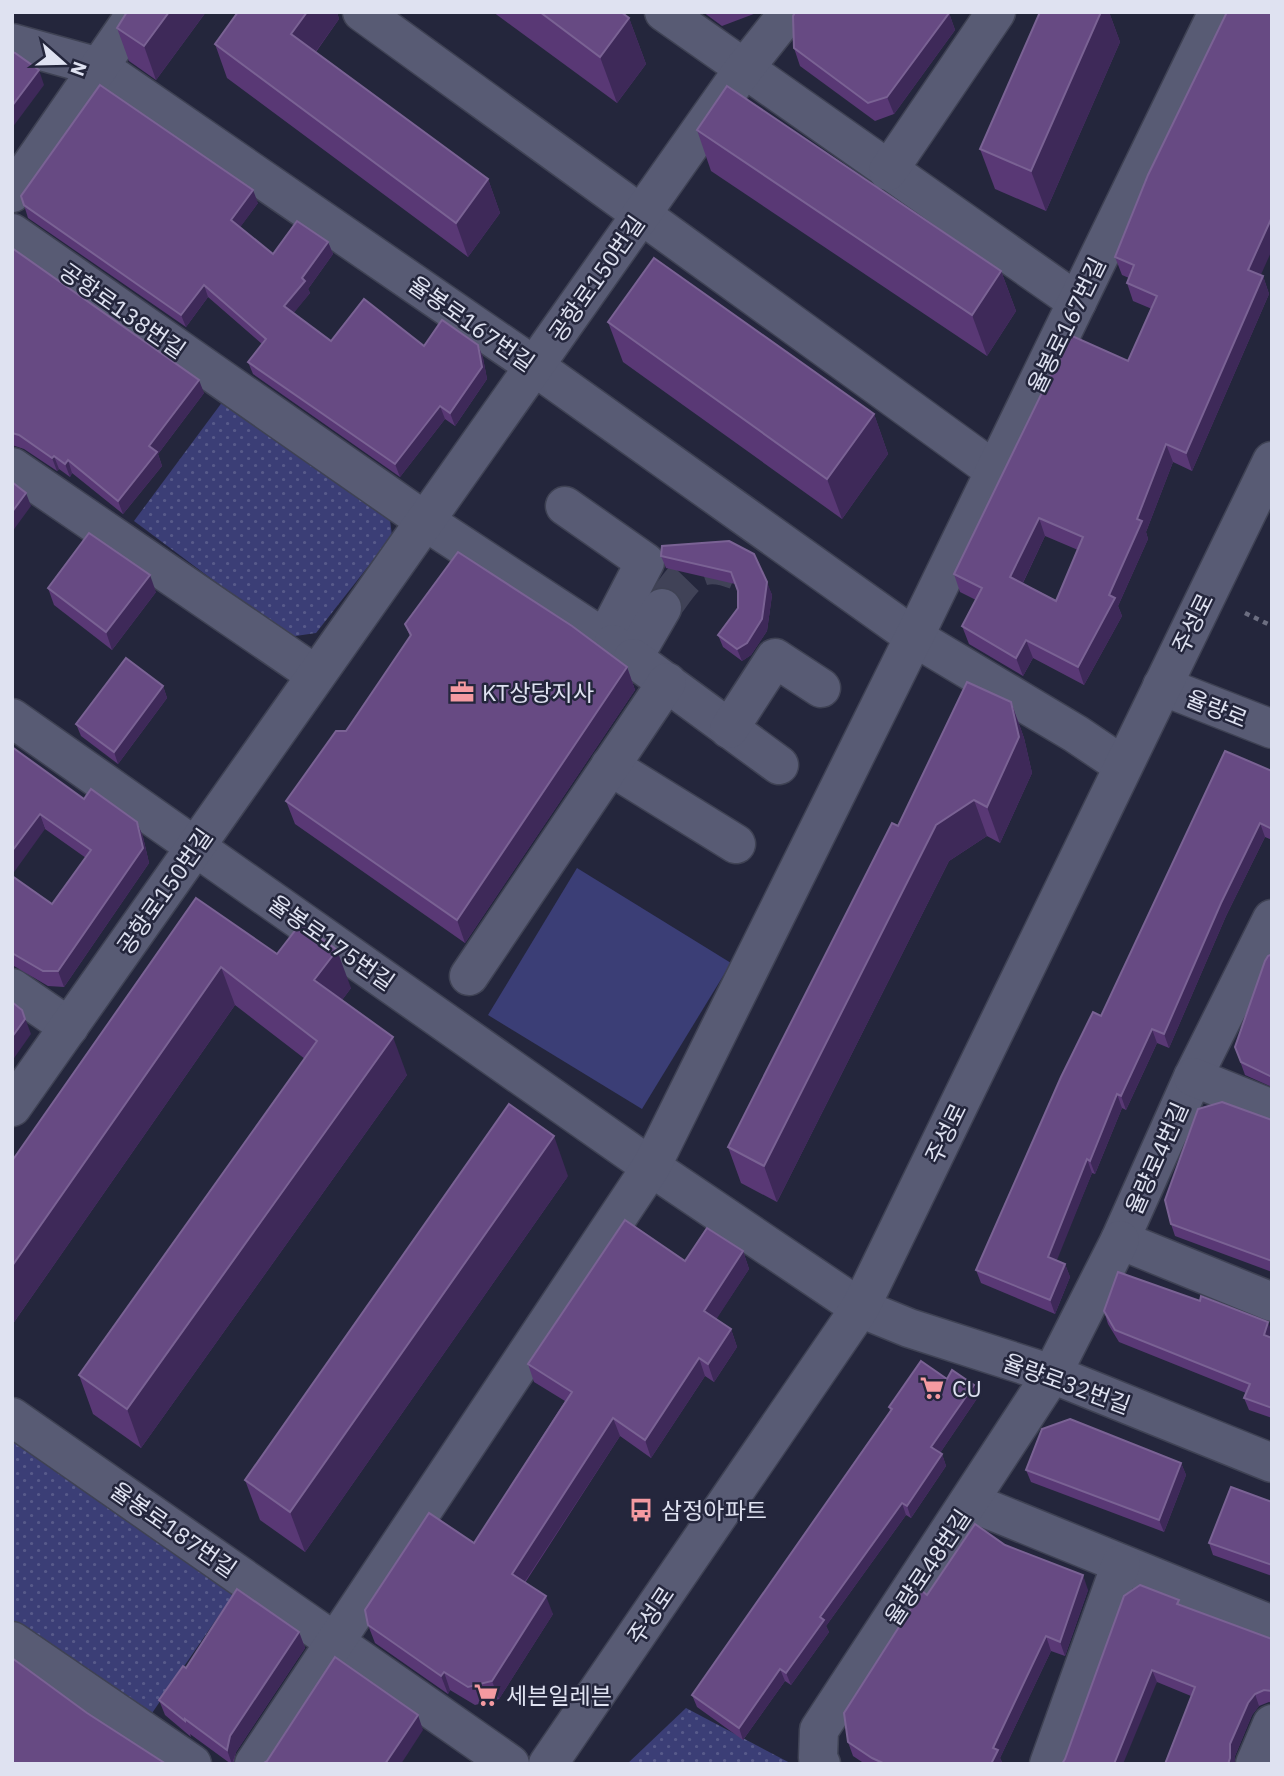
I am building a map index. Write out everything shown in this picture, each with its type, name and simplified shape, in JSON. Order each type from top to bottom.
[{"type":"street","points":[[12,193],[137,12]]},
{"type":"street","points":[[362,12],[995,471]]},
{"type":"street","points":[[663,12],[1077,302]]},
{"type":"street","name":"공항로150번길","points":[[12,1107],[743,70],[789,12]]},
{"type":"street","points":[[888,171],[996,12]]},
{"type":"street","name":"율봉로167번길","points":[[651,1167],[914,638],[1218,12]]},
{"type":"street","name":"율봉로167번길","points":[[12,43],[99,67],[534,366],[914,638]]},
{"type":"street","name":"공항로138번길","points":[[12,233],[425,521]]},
{"type":"street","name":"주성로","points":[[548,1764],[860,1308],[1272,461]]},
{"type":"street","points":[[12,467],[316,675]]},
{"type":"street","points":[[565,506],[645,562],[619,648]]},
{"type":"street","points":[[425,521],[619,648],[779,765]]},
{"type":"street","points":[[619,648],[662,608]]},
{"type":"street","points":[[914,638],[1076,734],[1122,765]]},
{"type":"street","points":[[729,729],[775,658],[821,688]]},
{"type":"street","points":[[469,976],[667,682]]},
{"type":"street","name":"율량로","points":[[1162,686],[1272,729]]},
{"type":"street","name":"율봉로175번길","points":[[12,718],[651,1167],[860,1308]]},
{"type":"street","points":[[610,766],[736,844]]},
{"type":"street","name":"율량로4번길","points":[[1052,1374],[1120,1240],[1193,1076],[1272,919]]},
{"type":"street","points":[[12,988],[69,1027]]},
{"type":"street","name":"율량로4번길","points":[[1193,1076],[1272,1109]]},
{"type":"street","points":[[254,1764],[651,1167]]},
{"type":"street","name":"율량로4번길","points":[[1120,1240],[1272,1302]]},
{"type":"street","name":"율량로32번길","points":[[860,1308],[909,1328],[1052,1374],[1272,1463]]},
{"type":"street","name":"율량로48번길","points":[[821,1764],[818,1758],[818,1730],[1052,1374]]},
{"type":"street","name":"율봉로187번길","points":[[12,1417],[510,1764]]},
{"type":"street","points":[[970,1502],[1272,1625]]},
{"type":"street","points":[[1049,1764],[1121,1564]]},
{"type":"street","points":[[12,1641],[192,1764]]},
{"type":"street","points":[[1255,1764],[1272,1724]]},
{"type":"path","points":[[1245,613],[1272,626]]},
{"type":"shaded area","points":[[226,397],[390,520],[392,536],[316,633],[289,637],[134,521]]},
{"type":"shaded area","points":[[577,868],[731,963],[642,1109],[488,1015]]},
{"type":"shaded area","points":[[12,1439],[235,1592],[150,1716],[12,1622]]},
{"type":"shaded area","points":[[686,1708],[792,1764],[627,1764]]},
{"type":"building","points":[[127,12],[169,12],[144,46],[117,28]]},
{"type":"building","points":[[238,12],[307,12],[291,34],[488,179],[456,223],[215,44]]},
{"type":"building","points":[[540,12],[621,12],[629,18],[600,57]]},
{"type":"building","points":[[795,12],[949,13],[887,97],[868,103],[794,48]]},
{"type":"building","points":[[1040,12],[1101,12],[1031,171],[980,149]]},
{"type":"building","points":[[1227,12],[1272,12],[1272,217],[1248,270],[1263,276],[1186,453],[1166,444],[1137,519],[1142,521],[1109,595],[1115,598],[1078,667],[1026,640],[1016,658],[962,626],[982,588],[954,574],[1070,335],[1128,361],[1157,296],[1127,283],[1134,265],[1115,257],[1148,175]],"holes":[[[1039,518],[1083,537],[1056,601],[1010,577]]]},
{"type":"building","points":[[12,52],[39,70],[12,106]]},
{"type":"building","points":[[100,85],[253,190],[231,220],[273,254],[297,221],[328,242],[302,278],[305,281],[284,306],[331,341],[364,299],[424,346],[442,320],[478,345],[482,367],[450,413],[440,406],[395,464],[248,362],[266,339],[204,285],[181,315],[24,205],[21,196]]},
{"type":"building","points":[[727,86],[1001,271],[972,315],[697,130]]},
{"type":"building","points":[[12,248],[199,380],[149,446],[157,452],[118,501],[68,460],[65,464],[54,456],[52,458],[12,433]]},
{"type":"building","points":[[654,258],[874,414],[827,479],[608,322]]},
{"type":"building","points":[[12,482],[26,493],[12,512]]},
{"type":"building","points":[[89,533],[150,575],[106,632],[48,588]]},
{"type":"building","points":[[729,541],[754,554],[767,582],[762,619],[747,643],[737,649],[718,635],[738,608],[738,591],[731,572],[661,556],[662,546]]},
{"type":"building","points":[[458,552],[572,626],[627,667],[457,920],[286,801],[336,731],[346,731],[411,635],[405,624]]},
{"type":"building","points":[[126,658],[163,686],[114,752],[76,724]]},
{"type":"building","points":[[967,682],[1011,702],[1019,737],[987,807],[974,800],[936,825],[764,1166],[728,1147],[892,823],[898,826]]},
{"type":"building","points":[[12,747],[84,799],[91,789],[137,822],[143,848],[58,971],[43,971],[12,953],[12,876],[52,904],[91,850],[40,814],[12,851]]},
{"type":"building","points":[[1225,751],[1272,771],[1272,829],[1260,823],[1221,903],[1164,1034],[1152,1029],[1121,1096],[1117,1094],[1090,1161],[1087,1159],[1048,1257],[1065,1264],[1050,1300],[976,1270],[1061,1077],[1093,1012],[1101,1016]]},
{"type":"building","points":[[196,898],[277,954],[301,923],[337,950],[314,980],[393,1037],[127,1409],[79,1375],[317,1041],[221,967],[12,1266],[12,1161]]},
{"type":"building","points":[[1272,954],[1272,1077],[1241,1062],[1235,1047],[1265,961]]},
{"type":"building","points":[[12,1002],[22,1010],[25,1019],[12,1037]]},
{"type":"building","points":[[1222,1102],[1272,1120],[1272,1261],[1171,1224],[1165,1200],[1198,1109]]},
{"type":"building","points":[[509,1104],[554,1136],[290,1512],[245,1480]]},
{"type":"building","points":[[625,1220],[685,1261],[707,1228],[743,1251],[704,1311],[731,1329],[708,1364],[699,1358],[645,1440],[613,1418],[512,1574],[546,1596],[492,1681],[468,1687],[444,1672],[441,1676],[368,1625],[365,1610],[429,1513],[474,1543],[572,1392],[528,1364]]},
{"type":"building","points":[[1118,1272],[1200,1301],[1201,1296],[1268,1322],[1264,1335],[1272,1338],[1272,1408],[1244,1398],[1250,1384],[1115,1330],[1104,1311]]},
{"type":"building","points":[[921,1361],[947,1379],[952,1370],[974,1385],[931,1447],[942,1454],[907,1506],[902,1503],[820,1617],[824,1620],[786,1673],[780,1669],[739,1728],[692,1695],[892,1409],[889,1407]]},
{"type":"building","points":[[1070,1419],[1181,1463],[1159,1520],[1026,1470],[1042,1429]]},
{"type":"building","points":[[1231,1487],[1272,1502],[1272,1565],[1209,1543]]},
{"type":"building","points":[[975,1524],[1005,1545],[1083,1575],[1060,1642],[1046,1636],[993,1748],[998,1750],[991,1764],[885,1764],[848,1742],[844,1713],[922,1591],[927,1595]]},
{"type":"building","points":[[1140,1585],[1179,1600],[1177,1604],[1272,1639],[1272,1691],[1264,1690],[1255,1694],[1248,1703],[1230,1744],[1228,1764],[1165,1764],[1195,1687],[1152,1670],[1114,1764],[1062,1764],[1124,1596]]},
{"type":"building","points":[[237,1589],[299,1632],[230,1736],[227,1750],[159,1700],[183,1666],[186,1668]]},
{"type":"building","points":[[335,1657],[418,1715],[385,1764],[262,1764],[267,1761]]},
{"type":"building","points":[[12,1658],[87,1713],[166,1764],[12,1764]]},
{"type":"tunnel","points":[[662,608],[685,578],[701,567],[723,566],[737,571]]},
{"type":"place","name":"KT상당지사","points":[[462,692]]},
{"type":"place","name":"CU","points":[[932,1388]]},
{"type":"place","name":"삼정아파트","points":[[641,1510]]},
{"type":"place","name":"세븐일레븐","points":[[486,1695]]}]
